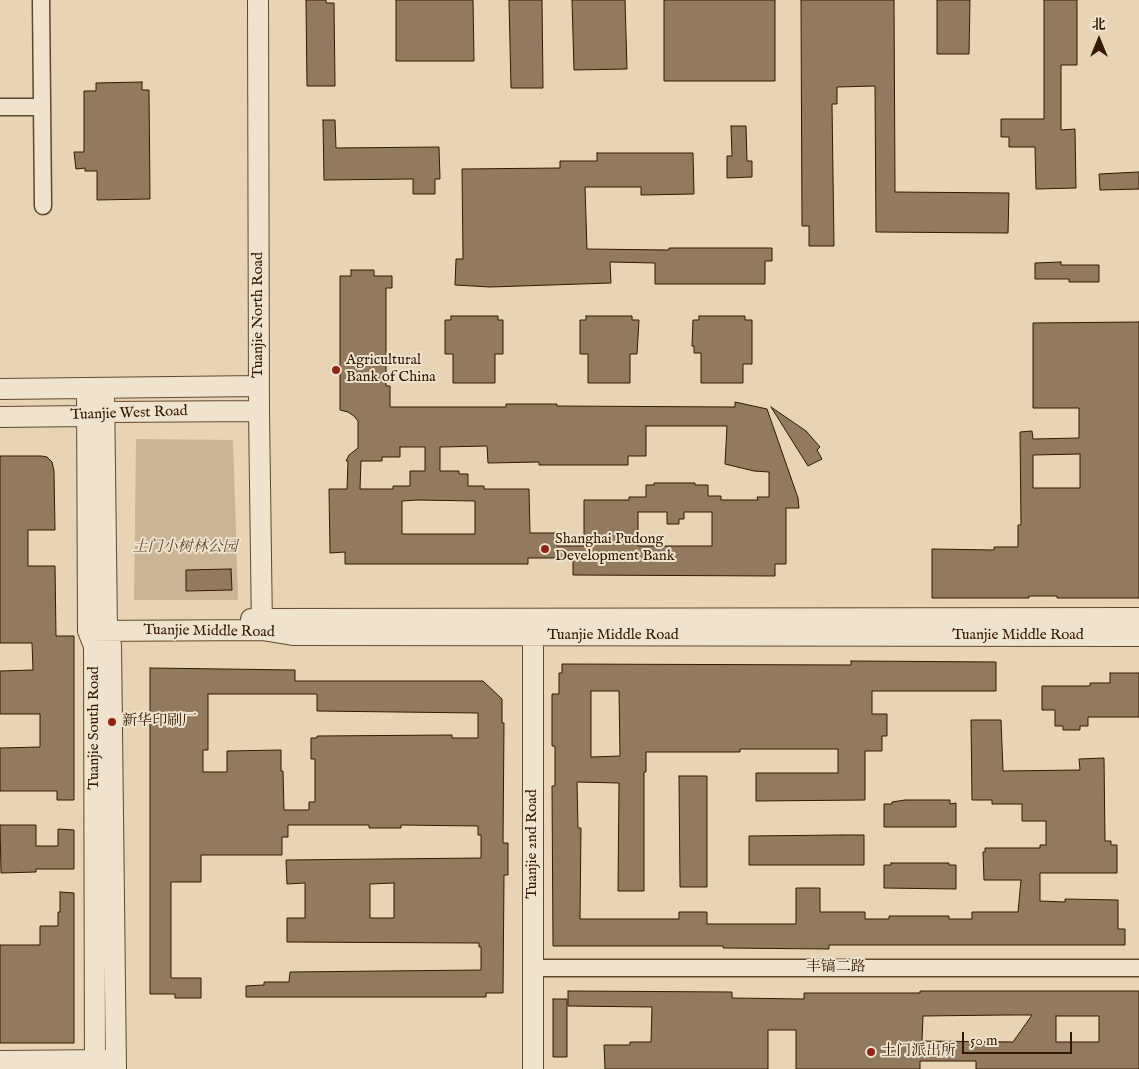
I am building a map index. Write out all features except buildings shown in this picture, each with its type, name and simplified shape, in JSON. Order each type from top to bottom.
[{"type":"street","points":[[41,0],[43,206]]},
{"type":"street","name":"Tuanjie North Road","points":[[258,0],[258,411],[262,625]]},
{"type":"street","points":[[0,108],[41,107]]},
{"type":"street","name":"Tuanjie West Road","points":[[0,389],[259,386]]},
{"type":"street","name":"Tuanjie South Road","points":[[95,1065],[94,646],[97,625],[96,388]]},
{"type":"street","name":"Tuanjie West Road","points":[[0,417],[258,411]]},
{"type":"street","name":"Tuanjie Middle Road","points":[[533,627],[1139,618]]},
{"type":"street","name":"Tuanjie South Road","points":[[97,625],[111,645],[116,1064]]},
{"type":"street","name":"Tuanjie Middle Road","points":[[97,625],[533,627],[1139,636]]},
{"type":"street","name":"Tuanjie 2nd Road","points":[[533,627],[533,1069]]},
{"type":"street","name":"丰镐二路","points":[[533,968],[1139,968]]},
{"type":"street","points":[[0,1061],[95,1065],[116,1064]]},
{"type":"green space","name":"土门小树林公园","points":[[136,439],[233,440],[238,600],[134,600]]},
{"type":"place","name":"Agricultural Bank of China","points":[[336,370]]},
{"type":"place","name":"Shanghai Pudong Development Bank","points":[[545,549]]},
{"type":"place","name":"新华印刷厂","points":[[112,722]]},
{"type":"place","name":"土门派出所","points":[[871,1052]]}]
